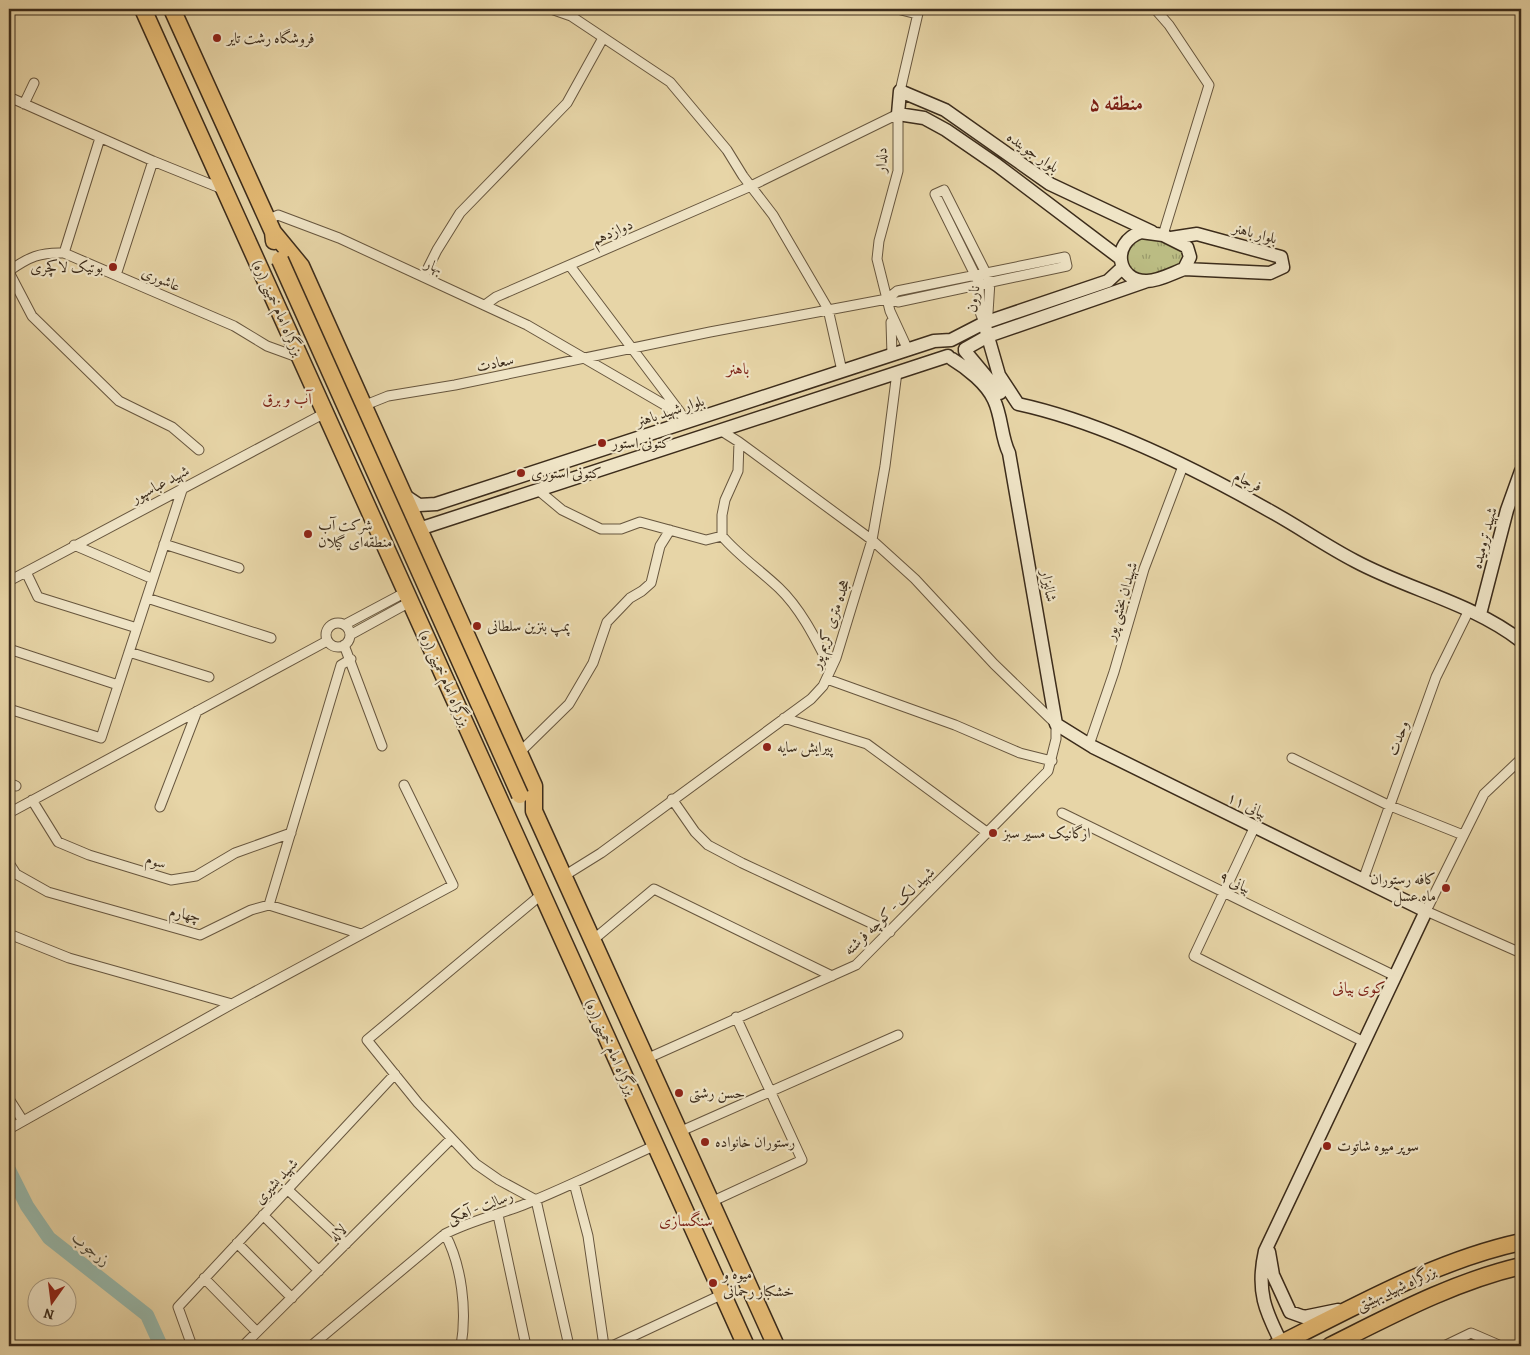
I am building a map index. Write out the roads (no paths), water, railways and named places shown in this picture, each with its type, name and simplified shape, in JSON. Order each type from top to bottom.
[{"type":"highway","name":"بزرگراه امام خمینی (ره)","points":[[143,9],[392,560],[539,897],[656,1145],[746,1346]]},
{"type":"highway","name":"بزرگراه امام خمینی (ره)","points":[[172,9],[270,226],[280,260],[524,805],[534,810]]},
{"type":"highway","name":"بزرگراه امام خمینی (ره)","points":[[270,226],[299,263],[535,787],[534,810],[776,1346]]},
{"type":"highway","points":[[336,438],[354,424],[371,423]]},
{"type":"highway","points":[[374,520],[382,530],[396,534],[419,530]]},
{"type":"highway","points":[[392,560],[405,545],[414,542],[419,530]]},
{"type":"highway","name":"بزرگراه شهید بهشتی","points":[[1280,1345],[1422,1274],[1468,1256],[1521,1242]]},
{"type":"highway","name":"بزرگراه شهید بهشتی","points":[[1330,1346],[1432,1296],[1477,1278],[1521,1266]]},
{"type":"highway","points":[[1422,1274],[1432,1296]]},
{"type":"street","points":[[551,9],[571,16],[670,82],[727,150],[792,245],[828,309],[842,371]]},
{"type":"street","points":[[897,9],[918,11]]},
{"type":"street","points":[[1155,9],[1169,25],[1209,85],[1162,235]]},
{"type":"street","name":"دلدار","points":[[890,312],[877,259],[879,241],[898,172],[900,91],[918,11]]},
{"type":"street","points":[[424,276],[436,250],[460,213],[567,103],[602,38]]},
{"type":"street","points":[[24,104],[34,83]]},
{"type":"street","name":"بلوار جوینده","points":[[900,91],[945,110],[1050,184],[1162,235]]},
{"type":"street","points":[[9,97],[153,162],[225,190]]},
{"type":"street","points":[[898,114],[924,118],[946,130],[997,165],[1122,263],[1134,278],[1147,281]]},
{"type":"street","name":"دوازدهم","points":[[485,305],[496,297],[751,186],[898,114]]},
{"type":"street","points":[[64,253],[100,138]]},
{"type":"street","points":[[116,275],[153,162]]},
{"type":"street","name":"نارون","points":[[944,190],[988,276],[988,313],[984,323],[980,312],[977,279],[935,194],[944,190]]},
{"type":"street","name":"بهار","points":[[270,226],[278,215],[339,238],[424,276],[527,325],[684,418]]},
{"type":"street","name":"بلوار باهنر","points":[[1162,235],[1197,234],[1281,257],[1283,267],[1270,273],[1184,269]]},
{"type":"street","points":[[419,530],[897,372],[962,356],[965,350],[988,336],[1184,269],[1190,257],[1189,251],[1182,243],[1162,235],[1131,236],[1124,243],[1122,263],[1108,281],[984,323],[951,340],[945,348],[950,358]]},
{"type":"street","name":"عاشوری","points":[[9,272],[20,263],[44,253],[64,253],[234,326],[267,346],[300,358]]},
{"type":"street","points":[[1065,257],[1067,266],[988,276],[1065,257]]},
{"type":"street","points":[[570,266],[634,348],[684,418]]},
{"type":"street","points":[[9,272],[32,316],[119,401],[172,427],[199,450]]},
{"type":"street","name":"سعادت","points":[[363,406],[388,396],[584,359],[828,309],[887,299],[898,302],[988,276]]},
{"type":"street","points":[[890,312],[908,350]]},
{"type":"street","points":[[890,312],[892,355]]},
{"type":"street","points":[[984,323],[1006,406]]},
{"type":"street","points":[[951,340],[960,340],[965,350]]},
{"type":"street","name":"بلوار شهید باهنر","points":[[402,492],[415,503],[431,506],[584,456],[684,418],[842,371],[934,341],[951,340]]},
{"type":"street","name":"شالیزار","points":[[965,350],[1000,393],[1006,406],[1005,445],[1009,453],[1056,724]]},
{"type":"street","name":"شالیزار","points":[[950,358],[985,387],[995,401],[1006,406]]},
{"type":"street","name":"هجده متری کریم پور","points":[[564,876],[601,853],[784,718],[823,686],[831,669],[872,540],[885,466],[897,372]]},
{"type":"street","name":"فرجام","points":[[1006,406],[1045,410],[1146,449],[1268,510],[1356,562],[1474,612],[1521,641]]},
{"type":"street","name":"شهید عباسپور","points":[[9,581],[183,487],[326,413]]},
{"type":"street","points":[[720,430],[872,540],[915,579],[994,664],[1056,724]]},
{"type":"street","points":[[739,442],[738,471],[722,515],[722,536],[739,556],[780,589],[808,625],[831,669]]},
{"type":"street","points":[[584,456],[590,473]]},
{"type":"street","name":"شهیدان بخشی پور","points":[[1089,745],[1114,672],[1144,569],[1183,466]]},
{"type":"street","name":"شهید ترومیده","points":[[1474,612],[1521,471]]},
{"type":"street","points":[[533,473],[538,490],[562,510],[601,530],[621,529],[640,522],[706,540],[722,536]]},
{"type":"street","points":[[9,708],[101,738],[183,487]]},
{"type":"street","points":[[519,753],[569,704],[593,663],[607,622],[630,598],[642,591],[650,583],[660,546],[670,530]]},
{"type":"street","points":[[164,544],[239,568]]},
{"type":"street","points":[[74,545],[153,578]]},
{"type":"street","points":[[26,572],[38,597],[137,628]]},
{"type":"street","points":[[327,641],[326,633],[329,626],[337,623],[344,624],[408,597]]},
{"type":"street","points":[[327,641],[337,647],[344,645],[350,635],[408,597]]},
{"type":"street","points":[[146,598],[271,638]]},
{"type":"street","name":"وحدت","points":[[1363,880],[1388,805],[1436,676],[1474,612]]},
{"type":"street","points":[[344,624],[350,635]]},
{"type":"street","points":[[9,813],[327,641]]},
{"type":"street","points":[[344,645],[351,659],[382,746]]},
{"type":"street","points":[[9,649],[118,685]]},
{"type":"street","points":[[129,652],[209,677]]},
{"type":"street","points":[[351,659],[341,665],[269,905],[361,934]]},
{"type":"street","points":[[827,679],[955,725],[1020,753],[1052,761]]},
{"type":"street","points":[[160,807],[197,711]]},
{"type":"street","points":[[784,718],[867,744],[988,833]]},
{"type":"street","name":"بیانی ۱۱","points":[[1056,724],[1089,745],[1426,911]]},
{"type":"street","name":"شهید لک - کوچه فرشته","points":[[646,1059],[736,1017],[856,965],[1048,771],[1056,740],[1056,724]]},
{"type":"street","points":[[1292,758],[1388,805],[1463,835]]},
{"type":"street","points":[[1280,1345],[1264,1307],[1261,1294],[1262,1263],[1269,1240],[1484,794],[1521,759]]},
{"type":"street","points":[[9,1129],[232,1004],[453,885],[404,785]]},
{"type":"street","name":"سوم","points":[[32,800],[58,842],[89,855],[171,880],[196,876],[235,853],[291,833]]},
{"type":"street","points":[[672,800],[695,832],[708,845],[742,863],[890,932]]},
{"type":"street","name":"بیانی ۹","points":[[1062,813],[1395,976]]},
{"type":"street","points":[[1255,826],[1194,956],[1364,1042]]},
{"type":"street","name":"چهارم","points":[[9,863],[16,874],[48,892],[200,934],[251,910],[269,905]]},
{"type":"street","points":[[593,940],[654,888],[832,976]]},
{"type":"street","points":[[566,966],[539,897],[368,1040],[451,1139],[482,1170],[536,1200],[569,1346]]},
{"type":"street","points":[[1426,911],[1521,953]]},
{"type":"street","points":[[9,934],[69,958],[232,1004]]},
{"type":"street","points":[[711,1202],[802,1160],[736,1017]]},
{"type":"street","points":[[679,1132],[898,1035]]},
{"type":"street","name":"شهید بشیری","points":[[192,1346],[178,1307],[395,1074]]},
{"type":"street","points":[[9,1099],[20,1122]]},
{"type":"street","name":"لاله","points":[[243,1346],[451,1139]]},
{"type":"street","name":"رسالت - آهکی","points":[[311,1346],[446,1234],[464,1224],[498,1215],[536,1200],[656,1145]]},
{"type":"street","points":[[574,1183],[588,1236],[604,1346]]},
{"type":"street","points":[[287,1189],[346,1244]]},
{"type":"street","points":[[263,1215],[319,1271]]},
{"type":"street","points":[[498,1215],[526,1346]]},
{"type":"street","points":[[446,1234],[452,1248],[463,1301],[461,1346]]},
{"type":"street","points":[[1269,1240],[1270,1262],[1273,1275],[1286,1307],[1292,1314],[1306,1317],[1355,1307]]},
{"type":"street","points":[[237,1243],[292,1298]]},
{"type":"street","points":[[204,1278],[257,1332]]},
{"type":"street","points":[[612,1346],[723,1294]]},
{"type":"street","points":[[1342,1346],[1366,1328]]},
{"type":"street","points":[[1444,1346],[1471,1333],[1501,1346]]},
{"type":"waterway","name":"زرجوب","points":[[9,1170],[27,1206],[49,1238],[147,1315],[161,1346]]},
{"type":"place","name":"فروشگاه رشت تاير","points":[[217,38]]},
{"type":"place","name":"بوتیک لاکچری","points":[[113,267]]},
{"type":"place","name":"کتونی استور","points":[[602,443]]},
{"type":"place","name":"کتونی استوری","points":[[521,473]]},
{"type":"place","name":"شرکت آب منطقه‌ای گیلان","points":[[308,534]]},
{"type":"place","name":"پمپ بنزین سلطانی","points":[[477,626]]},
{"type":"place","name":"پیرایش سایه","points":[[767,747]]},
{"type":"place","name":"ارگانیک مسیر سبز","points":[[993,833]]},
{"type":"place","name":"کافه رستوران ماه عسل","points":[[1446,888]]},
{"type":"place","name":"حسن رشتی","points":[[679,1093]]},
{"type":"place","name":"رستوران خانواده","points":[[705,1142]]},
{"type":"place","name":"سوپر میوه شاتوت","points":[[1327,1146]]},
{"type":"place","name":"میوه و خشکبار رحمانی","points":[[713,1283]]},
{"type":"district","name":"منطقه ۵","points":[[1116,103]]},
{"type":"district","name":"باهنر","points":[[738,369]]},
{"type":"district","name":"آب و برق","points":[[287,399]]},
{"type":"district","name":"کوی بیانی","points":[[1359,988]]},
{"type":"district","name":"سنگسازی","points":[[686,1221]]}]
